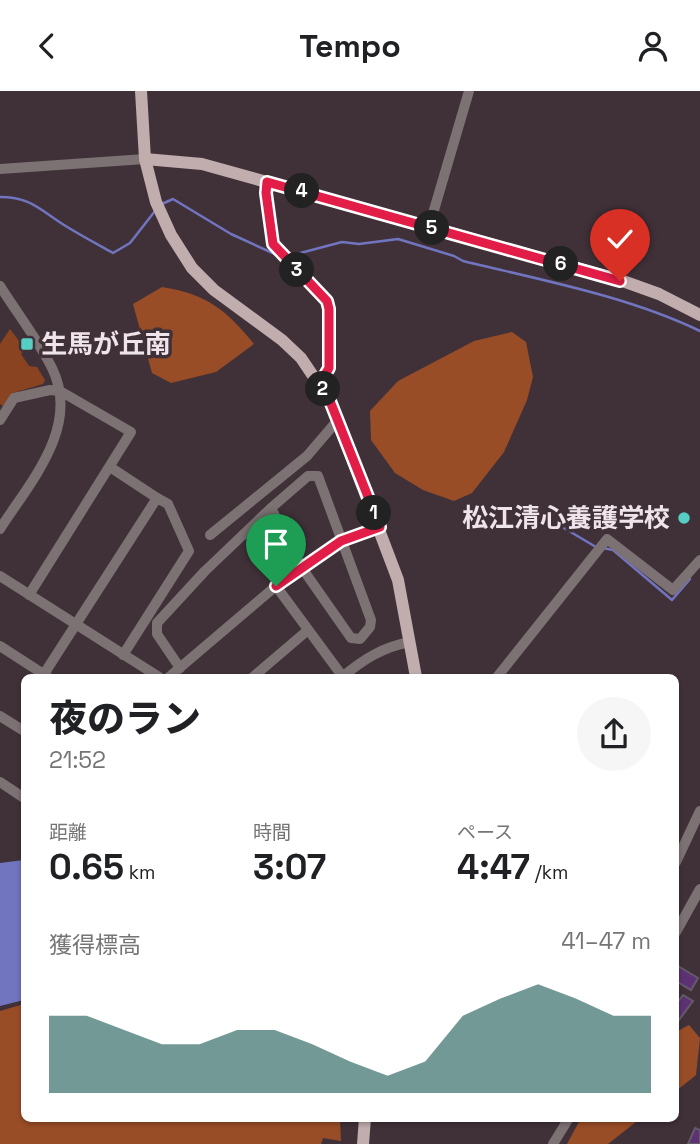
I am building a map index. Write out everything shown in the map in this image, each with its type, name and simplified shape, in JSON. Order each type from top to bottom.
[{"type":"main road","points":[[141,91],[145,159],[159,208],[192,268],[214,290],[282,339],[320,383],[380,527],[398,580],[415,674]]},
{"type":"main road","points":[[145,159],[202,164],[429,227],[620,281],[659,294],[700,315]]},
{"type":"main road","points":[[365,1122],[365,1143]]},
{"type":"street","points":[[429,227],[469,91]]},
{"type":"street","points":[[0,169],[145,159]]},
{"type":"street","points":[[267,182],[273,244],[321,294],[329,309],[329,368],[320,383]]},
{"type":"street","points":[[0,286],[52,368],[60,391],[60,425],[54,442],[0,529]]},
{"type":"street","points":[[0,420],[14,398],[50,390],[60,391],[131,432],[29,594]]},
{"type":"street","points":[[210,535],[307,456],[337,421]]},
{"type":"street","points":[[110,467],[168,504],[189,551],[123,655]]},
{"type":"street","points":[[180,668],[157,634],[157,623],[205,571],[271,508],[308,476],[318,476],[371,620],[370,627],[360,639],[351,638],[302,568],[271,508]]},
{"type":"street","points":[[47,674],[157,498]]},
{"type":"street","points":[[173,674],[276,586],[341,541],[380,527]]},
{"type":"street","points":[[499,674],[607,539],[666,588],[673,590],[700,560]]},
{"type":"street","points":[[0,576],[154,674]]},
{"type":"street","points":[[276,586],[340,674]]},
{"type":"street","points":[[257,674],[308,630]]},
{"type":"street","points":[[345,674],[364,658],[391,646],[410,642]]},
{"type":"street","points":[[0,646],[43,674]]},
{"type":"street","points":[[0,716],[21,729]]},
{"type":"street","points":[[0,782],[21,796]]},
{"type":"street","points":[[679,856],[700,811]]},
{"type":"street","points":[[679,927],[700,889]]},
{"type":"street","points":[[553,1144],[567,1122]]},
{"type":"shaded area","points":[[162,287],[191,294],[214,305],[254,344],[216,372],[171,383],[152,373],[133,304]]},
{"type":"shaded area","points":[[10,329],[25,349],[21,354],[29,366],[37,367],[45,380],[43,384],[13,393],[4,407],[0,404],[0,344]]},
{"type":"shaded area","points":[[512,332],[526,342],[533,377],[527,400],[504,452],[472,493],[454,501],[423,490],[395,473],[371,440],[370,411],[398,381],[474,341]]},
{"type":"shaded area","points":[[21,1005],[21,1122],[340,1122],[341,1141],[323,1138],[321,1144],[0,1144],[0,1011]]},
{"type":"shaded area","points":[[689,1025],[700,1038],[696,1075],[679,1089],[679,1030]]},
{"type":"shaded area","points":[[579,1122],[636,1122],[608,1144],[567,1144]]},
{"type":"water","points":[[21,860],[21,1001],[0,1006],[0,863]]},
{"type":"building","points":[[679,967],[698,978],[691,990],[679,983]]},
{"type":"building","points":[[683,995],[693,1001],[679,1020],[679,1000]]},
{"type":"building","points":[[695,1128],[700,1130],[700,1144],[688,1144]]},
{"type":"waterway","points":[[0,197],[20,199],[35,205],[113,253],[130,243],[155,211]]},
{"type":"waterway","points":[[162,204],[173,199],[231,234],[279,256]]},
{"type":"waterway","points":[[289,256],[342,242],[359,244],[398,239],[463,261],[613,298],[700,331]]},
{"type":"waterway","points":[[530,508],[596,547]]},
{"type":"waterway","points":[[603,548],[613,550],[672,600],[690,579]]},
{"type":"place","name":"生馬が丘南","points":[[27,344]]},
{"type":"place","name":"松江清心養護学校","points":[[684,518]]},
{"type":"route","points":[[276,586],[341,541],[380,527],[330,401],[320,383],[329,368],[327,301],[273,244],[267,182],[620,281]]}]
